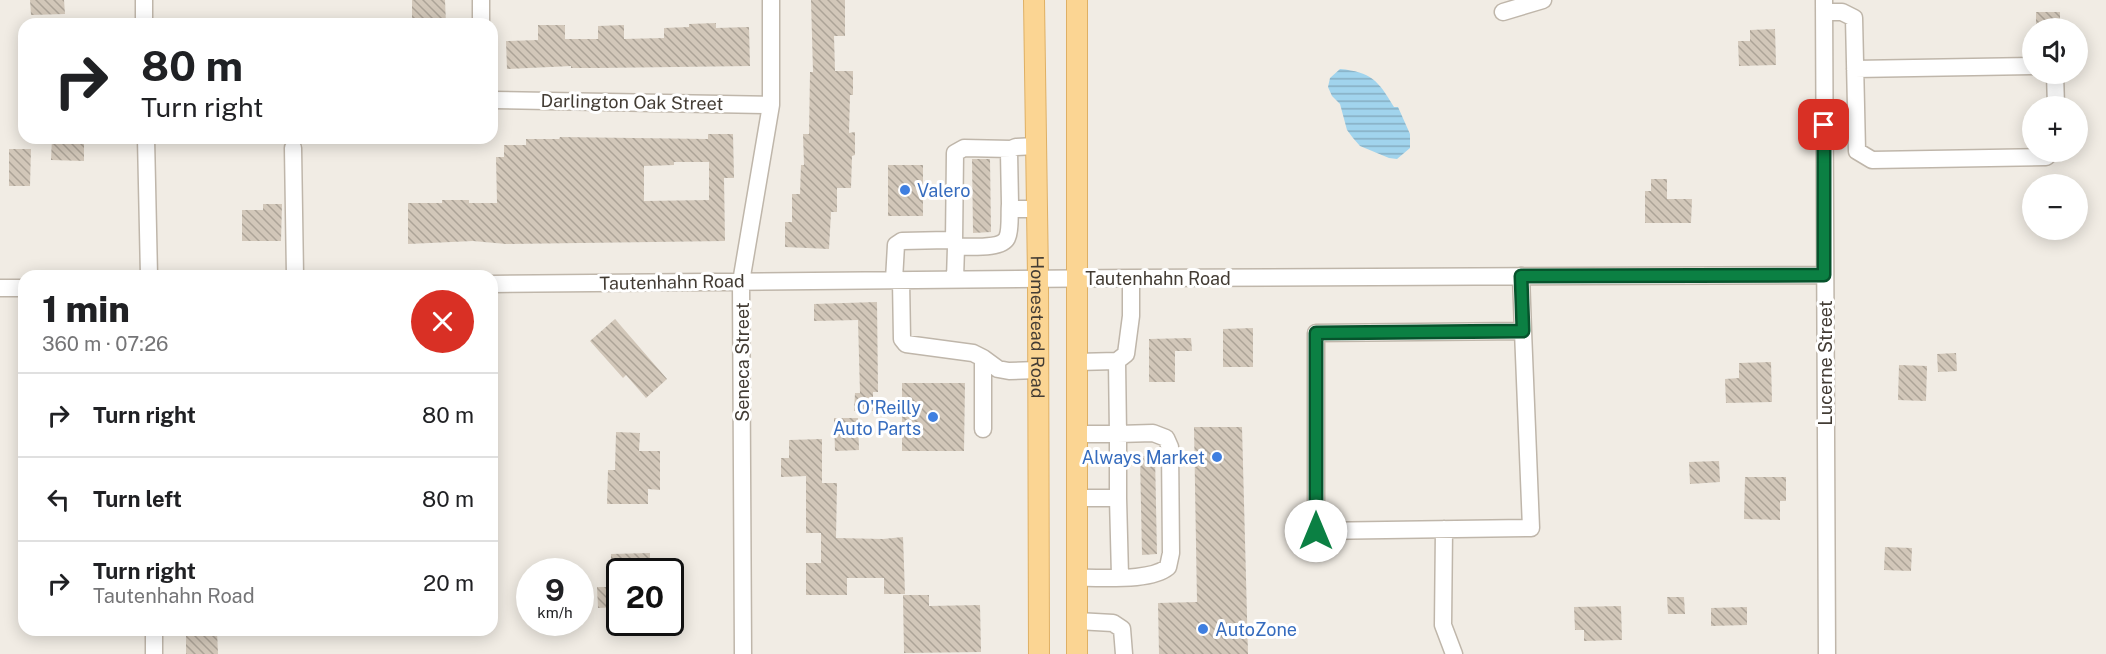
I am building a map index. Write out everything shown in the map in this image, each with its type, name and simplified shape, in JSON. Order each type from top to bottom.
[{"type":"main road","name":"Homestead Road","points":[[1034,0],[1038,278],[1039,654]]},
{"type":"main road","points":[[1077,0],[1077,654]]},
{"type":"street","points":[[144,0],[144,18]]},
{"type":"street","points":[[481,0],[481,18]]},
{"type":"street","name":"Seneca Street","points":[[743,654],[741,282],[771,105],[771,0]]},
{"type":"street","points":[[1503,12],[1543,0]]},
{"type":"street","points":[[1824,6],[1854,18],[1857,151],[1872,160],[2022,157]]},
{"type":"street","name":"Lucerne Street","points":[[1824,6],[1827,654]]},
{"type":"street","points":[[1856,69],[2022,66]]},
{"type":"street","name":"Darlington Oak Street","points":[[498,100],[771,105]]},
{"type":"street","points":[[146,144],[149,270]]},
{"type":"street","points":[[955,279],[955,153],[964,148],[1011,149],[1036,146]]},
{"type":"street","points":[[293,148],[295,270]]},
{"type":"street","points":[[1011,149],[1009,152],[1010,204],[1007,237],[1003,243],[996,246],[955,244],[948,240],[902,241],[896,245],[902,339],[906,344],[973,353],[998,369],[1038,370]]},
{"type":"street","points":[[1010,204],[1015,209],[1037,208]]},
{"type":"street","name":"Tautenhahn Road","points":[[498,284],[1038,278],[1824,275]]},
{"type":"street","points":[[1521,276],[1531,528],[1316,531],[1316,333],[1523,331]]},
{"type":"street","points":[[1076,362],[1117,361],[1126,354],[1131,315],[1131,278]]},
{"type":"street","points":[[0,288],[18,288]]},
{"type":"street","points":[[983,358],[983,429]]},
{"type":"street","points":[[1117,361],[1120,576]]},
{"type":"street","points":[[1077,434],[1153,434],[1166,438],[1170,447],[1171,553],[1168,567],[1161,573],[1077,578]]},
{"type":"street","points":[[1077,498],[1118,498]]},
{"type":"street","points":[[1444,530],[1443,625],[1454,654]]},
{"type":"street","points":[[1077,621],[1117,625],[1122,629],[1124,654]]},
{"type":"street","points":[[154,636],[154,654]]},
{"type":"water","points":[[1340,69],[1359,72],[1373,79],[1394,107],[1398,107],[1410,134],[1410,148],[1397,159],[1360,146],[1347,130],[1340,104],[1332,96],[1328,87],[1330,78]]},
{"type":"building","points":[[30,0],[64,0],[65,14],[31,15]]},
{"type":"building","points":[[412,0],[445,0],[446,18],[412,18]]},
{"type":"building","points":[[811,0],[845,0],[845,36],[834,36],[835,71],[853,71],[849,133],[855,132],[855,155],[852,156],[851,188],[837,188],[837,212],[831,212],[829,249],[785,247],[785,222],[792,222],[792,194],[800,194],[801,165],[804,165],[803,134],[809,134],[810,72],[813,72]]},
{"type":"building","points":[[2036,12],[2060,12],[2060,18],[2036,18]]},
{"type":"building","points":[[716,23],[716,28],[749,27],[750,66],[571,68],[571,66],[507,69],[506,41],[538,40],[538,25],[565,25],[565,39],[598,39],[598,26],[624,25],[624,39],[664,38],[664,28]]},
{"type":"building","points":[[1775,29],[1776,65],[1739,66],[1738,41],[1750,41],[1750,30]]},
{"type":"building","points":[[708,134],[733,134],[734,178],[724,178],[725,241],[506,244],[473,241],[408,244],[408,203],[469,200],[469,203],[497,203],[496,157],[504,157],[504,145],[526,145],[526,139],[559,139],[560,137],[708,139]],"holes":[[[674,162],[709,162],[709,200],[644,201],[644,166],[674,165]]]},
{"type":"building","points":[[52,144],[84,144],[84,161],[51,160]]},
{"type":"building","points":[[9,149],[31,149],[30,186],[9,186]]},
{"type":"building","name":"Valero","points":[[972,159],[990,159],[991,232],[973,233]]},
{"type":"building","name":"Valero","points":[[888,165],[923,165],[923,216],[888,216]]},
{"type":"building","points":[[1651,179],[1667,179],[1667,199],[1692,199],[1691,223],[1645,223],[1645,191],[1651,191]]},
{"type":"building","points":[[263,204],[282,204],[281,241],[242,241],[242,210],[263,210]]},
{"type":"building","points":[[877,302],[878,392],[873,392],[873,411],[854,411],[855,393],[860,393],[858,320],[814,321],[814,304]]},
{"type":"building","points":[[615,319],[667,379],[646,398],[626,375],[623,378],[590,341]]},
{"type":"building","points":[[1253,328],[1253,367],[1223,367],[1223,329]]},
{"type":"building","points":[[1191,338],[1192,351],[1175,351],[1175,382],[1149,382],[1149,339]]},
{"type":"building","points":[[1956,353],[1957,371],[1938,372],[1937,354]]},
{"type":"building","points":[[1771,362],[1772,402],[1726,403],[1725,379],[1739,378],[1739,363]]},
{"type":"building","points":[[1899,365],[1927,366],[1926,401],[1898,400]]},
{"type":"building","name":"O'Reilly Auto Parts","points":[[902,383],[965,383],[964,451],[902,451]]},
{"type":"building","points":[[834,418],[858,418],[859,450],[835,451]]},
{"type":"building","points":[[1194,427],[1242,427],[1248,654],[1159,654],[1158,603],[1197,602]]},
{"type":"building","points":[[616,432],[640,433],[639,451],[660,451],[660,490],[648,489],[648,504],[607,504],[608,470],[615,470]]},
{"type":"building","points":[[822,439],[822,483],[837,483],[836,538],[903,537],[905,594],[884,594],[884,578],[847,578],[847,595],[806,595],[806,563],[821,563],[821,533],[806,533],[806,476],[781,477],[781,458],[789,458],[789,440]]},
{"type":"building","points":[[1140,456],[1155,456],[1157,554],[1142,555]]},
{"type":"building","points":[[1719,461],[1720,482],[1690,484],[1689,462]]},
{"type":"building","points":[[1745,477],[1786,477],[1786,501],[1780,501],[1780,520],[1744,519]]},
{"type":"building","points":[[1885,547],[1912,548],[1911,571],[1884,570]]},
{"type":"building","points":[[650,553],[650,558],[611,558],[611,554]]},
{"type":"building","points":[[597,587],[606,587],[606,608],[598,608]]},
{"type":"building","points":[[903,595],[929,595],[929,606],[980,605],[981,652],[904,653]]},
{"type":"building","points":[[1667,597],[1684,597],[1685,614],[1668,614]]},
{"type":"building","points":[[1621,606],[1622,640],[1584,641],[1584,630],[1575,630],[1574,607]]},
{"type":"building","points":[[1747,607],[1747,625],[1711,626],[1711,608]]},
{"type":"building","points":[[186,636],[217,636],[218,654],[186,654]]},
{"type":"place","name":"Valero","points":[[905,190]]},
{"type":"place","name":"O'Reilly Auto Parts","points":[[933,417]]},
{"type":"place","name":"Always Market","points":[[1217,457]]},
{"type":"place","name":"AutoZone","points":[[1203,629]]},
{"type":"route","points":[[1316,531],[1316,333],[1523,331],[1521,276],[1824,275],[1824,125]]}]
